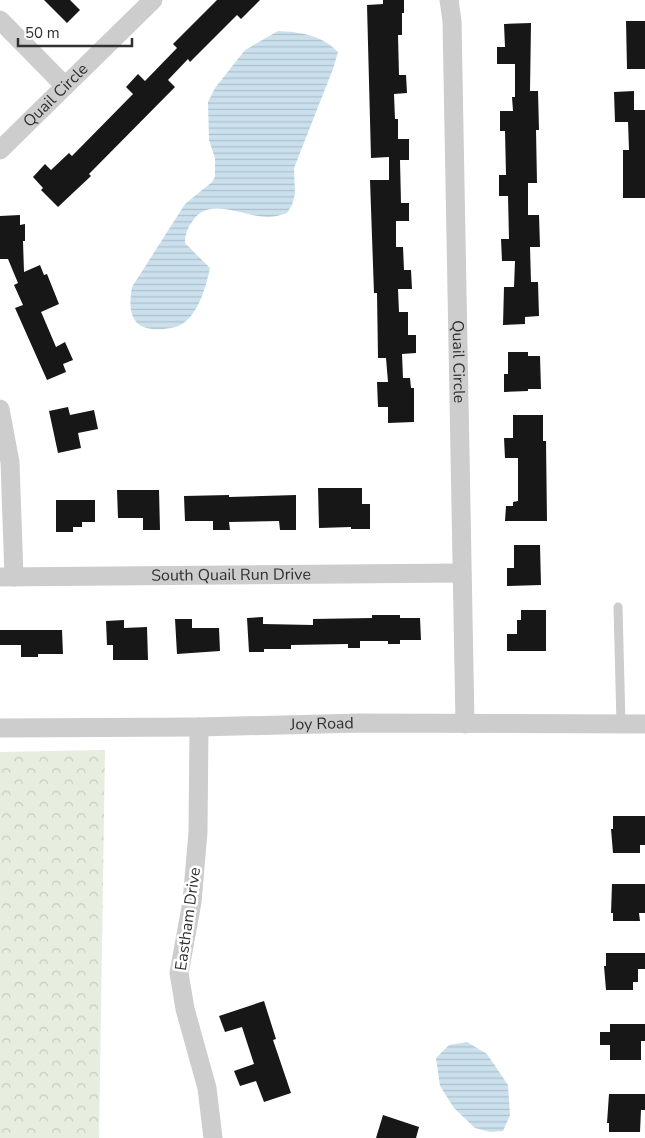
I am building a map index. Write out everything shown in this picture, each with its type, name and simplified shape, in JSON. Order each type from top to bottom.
[{"type":"street","name":"Quail Circle","points":[[0,150],[152,0]]},
{"type":"street","name":"Quail Circle","points":[[449,0],[452,30],[465,724]]},
{"type":"street","points":[[0,20],[65,86]]},
{"type":"street","points":[[0,409],[10,462],[7,577]]},
{"type":"street","name":"South Quail Run Drive","points":[[7,577],[462,573]]},
{"type":"street","name":"Joy Road","points":[[0,728],[199,727],[360,723],[645,724]]},
{"type":"street","name":"Eastham Drive","points":[[199,727],[198,832],[192,902],[179,974],[185,1009],[207,1088],[213,1138]]},
{"type":"lane","points":[[618,607],[621,724]]},
{"type":"green space","points":[[105,750],[99,1138],[0,1138],[0,752]]},
{"type":"water","points":[[278,31],[294,32],[318,38],[338,52],[294,168],[295,194],[292,205],[287,213],[270,217],[227,209],[207,210],[199,214],[188,230],[185,243],[210,268],[199,304],[191,316],[179,326],[164,329],[145,328],[134,320],[131,306],[132,287],[185,204],[212,182],[215,177],[215,158],[209,140],[208,102],[215,88],[245,50]]},
{"type":"water","points":[[467,1042],[487,1054],[508,1085],[510,1115],[503,1131],[490,1132],[475,1128],[454,1108],[440,1086],[436,1058],[449,1045]]},
{"type":"building","points":[[44,0],[70,0],[80,10],[67,23]]},
{"type":"building","points":[[217,0],[260,0],[241,19],[237,15],[190,62],[188,59],[168,80],[175,87],[89,174],[91,176],[58,207],[41,190],[43,188],[33,177],[45,164],[51,170],[69,153],[72,156],[133,94],[126,87],[138,74],[145,81],[177,48],[173,44]]},
{"type":"building","points":[[383,0],[404,0],[402,35],[398,35],[399,75],[406,75],[407,93],[394,94],[395,119],[398,119],[398,139],[409,139],[409,160],[400,160],[401,203],[409,203],[409,221],[396,221],[396,247],[403,247],[404,270],[411,270],[412,289],[398,289],[399,312],[408,312],[408,335],[416,335],[416,353],[402,354],[403,378],[410,378],[411,388],[414,388],[414,422],[388,423],[388,407],[378,407],[377,382],[388,382],[386,358],[378,358],[377,293],[374,293],[370,180],[389,180],[389,157],[371,158],[367,5],[383,4]]},
{"type":"building","points":[[626,21],[645,21],[645,69],[627,69]]},
{"type":"building","points":[[531,23],[530,91],[538,91],[539,130],[536,130],[537,183],[528,183],[528,215],[539,215],[540,247],[530,247],[531,282],[538,282],[539,316],[525,317],[525,324],[503,325],[504,287],[514,287],[515,261],[502,261],[501,239],[509,239],[508,196],[499,196],[499,175],[506,175],[505,131],[500,131],[500,111],[513,111],[512,97],[515,97],[515,64],[497,64],[497,47],[505,47],[504,24]]},
{"type":"building","points":[[634,91],[634,110],[645,110],[645,198],[623,198],[623,150],[629,150],[628,122],[615,122],[614,92]]},
{"type":"building","points":[[20,215],[20,225],[25,224],[25,241],[23,241],[24,272],[40,265],[44,275],[47,274],[59,304],[41,312],[56,347],[65,342],[73,360],[63,364],[66,372],[47,380],[15,308],[23,305],[14,285],[18,283],[8,259],[0,259],[0,216]]},
{"type":"building","points":[[508,352],[528,352],[528,356],[540,356],[541,389],[504,392],[504,374],[508,374]]},
{"type":"building","points":[[68,407],[70,415],[94,410],[98,429],[78,433],[81,448],[58,453],[49,411]]},
{"type":"building","points":[[513,415],[543,415],[543,441],[546,441],[547,521],[505,521],[506,506],[513,506],[513,502],[518,501],[518,458],[505,458],[504,438],[513,438]]},
{"type":"building","points":[[318,488],[362,488],[362,504],[370,504],[370,529],[351,529],[351,527],[319,528]]},
{"type":"building","points":[[117,490],[159,490],[160,530],[143,530],[143,518],[118,518]]},
{"type":"building","points":[[229,495],[229,497],[296,495],[296,530],[280,530],[279,521],[229,522],[230,530],[213,530],[213,521],[185,521],[184,496]]},
{"type":"building","points":[[56,500],[95,500],[95,522],[82,522],[82,527],[73,527],[73,532],[56,532]]},
{"type":"building","points":[[514,545],[540,545],[541,585],[507,586],[507,568],[514,568]]},
{"type":"building","points":[[521,610],[546,610],[546,651],[507,651],[507,634],[517,634],[517,620],[521,620]]},
{"type":"building","points":[[372,615],[400,615],[400,618],[420,618],[421,640],[400,640],[400,644],[388,644],[388,641],[360,641],[360,648],[348,648],[348,644],[291,645],[291,649],[264,649],[264,652],[249,652],[247,618],[263,617],[263,624],[313,625],[313,619],[372,618]]},
{"type":"building","points":[[175,619],[192,619],[192,628],[219,628],[220,651],[177,654]]},
{"type":"building","points":[[124,620],[124,628],[147,627],[148,660],[113,660],[113,645],[107,645],[106,621]]},
{"type":"building","points":[[0,630],[62,630],[63,654],[38,654],[38,657],[21,657],[21,645],[0,645]]},
{"type":"building","points":[[613,816],[645,816],[645,845],[640,845],[640,853],[613,853],[611,829],[613,829]]},
{"type":"building","points":[[612,884],[645,884],[645,913],[639,913],[640,921],[613,921],[613,913],[611,913]]},
{"type":"building","points":[[606,953],[645,953],[645,969],[638,969],[638,982],[633,982],[633,990],[606,990],[604,966],[606,966]]},
{"type":"building","points":[[264,1001],[276,1039],[273,1040],[291,1093],[264,1102],[256,1081],[240,1086],[234,1071],[254,1064],[242,1027],[225,1032],[219,1016]]},
{"type":"building","points":[[610,1024],[645,1024],[645,1041],[641,1041],[641,1060],[610,1060],[610,1045],[600,1045],[600,1032],[610,1032]]},
{"type":"building","points":[[609,1094],[645,1094],[645,1110],[641,1110],[640,1132],[609,1132],[609,1123],[607,1123]]},
{"type":"building","points":[[383,1115],[419,1127],[416,1138],[376,1138]]}]
